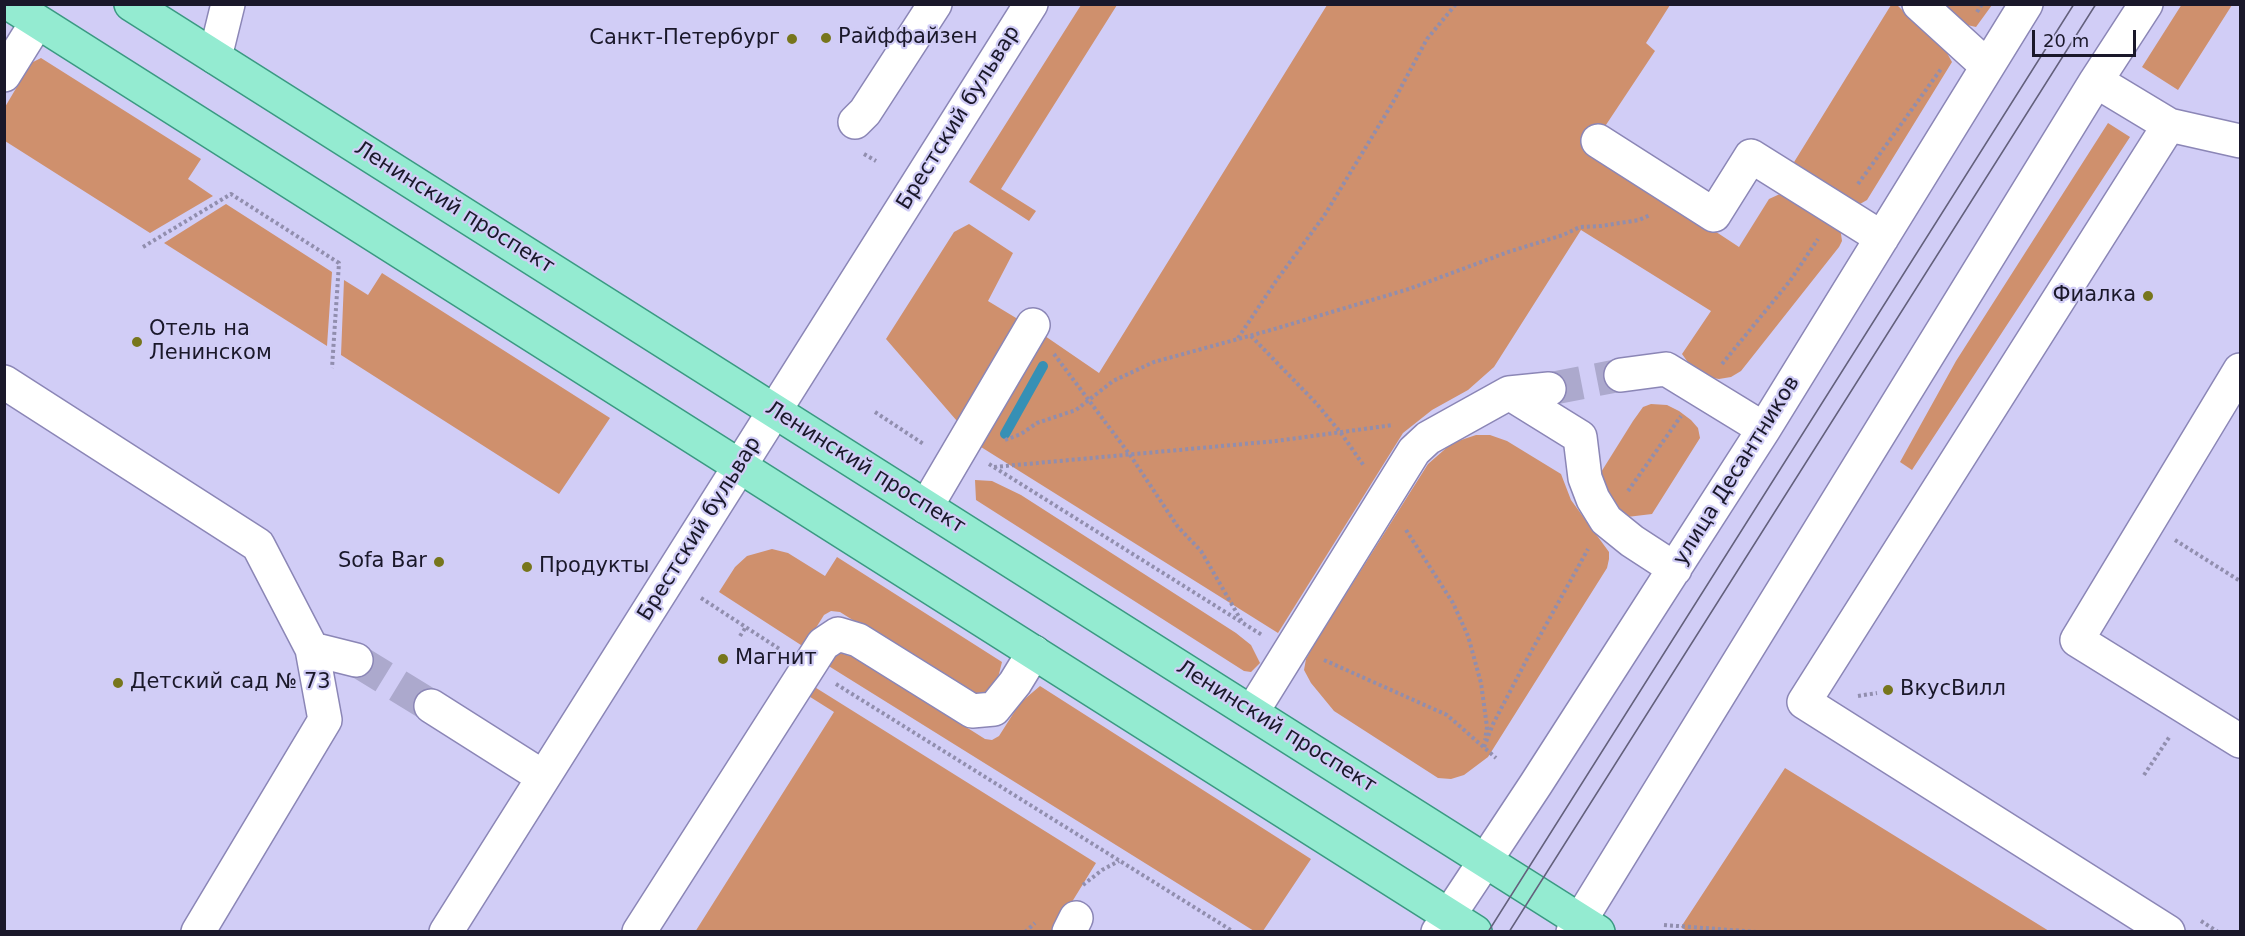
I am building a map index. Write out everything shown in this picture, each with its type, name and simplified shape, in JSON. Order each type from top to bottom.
[{"type":"main road","points":[[10,4],[1034,652],[1454,926]]},
{"type":"main road","name":"Ленинский проспект","points":[[131,4],[1485,860],[1584,928]]},
{"type":"street","points":[[215,57],[228,4]]},
{"type":"street","points":[[855,122],[865,112],[935,4]]},
{"type":"street","name":"Брестский бульвар","points":[[446,932],[1031,4]]},
{"type":"street","points":[[1919,4],[1987,66]]},
{"type":"street","name":"улица Десантников","points":[[1454,926],[1485,860],[1764,429],[2026,4]]},
{"type":"street","points":[[1584,928],[2096,81],[2146,4]]},
{"type":"street","points":[[4,75],[37,22]]},
{"type":"street","points":[[2096,81],[2169,125],[2241,141]]},
{"type":"street","points":[[2168,932],[1804,702],[2169,125]]},
{"type":"street","points":[[1599,141],[1714,214],[1751,156],[1882,238]]},
{"type":"street","points":[[926,507],[967,456],[1033,326]]},
{"type":"street","points":[[1622,375],[1665,369],[1764,429]]},
{"type":"street","points":[[2241,369],[2077,640],[2241,741]]},
{"type":"street","points":[[4,382],[258,545],[312,649],[326,720],[198,932]]},
{"type":"street","points":[[1252,712],[1414,451],[1428,438],[1509,393],[1549,389]]},
{"type":"street","points":[[1509,393],[1580,437],[1586,478],[1593,498],[1606,520],[1632,541],[1675,569]]},
{"type":"street","points":[[639,932],[823,644],[838,634],[858,640],[972,711],[994,709],[1015,683],[1034,652]]},
{"type":"street","points":[[312,649],[356,660]]},
{"type":"street","points":[[431,706],[543,777]]},
{"type":"path","points":[[1237,339],[1324,216],[1377,130],[1427,39],[1456,4]]},
{"type":"path","points":[[143,247],[231,194],[339,263],[332,368]]},
{"type":"path","points":[[967,456],[1021,434],[1037,423],[1076,410],[1113,381],[1154,362],[1409,289],[1508,252],[1563,236],[1580,228],[1639,220],[1690,199]]},
{"type":"path","points":[[1033,326],[1130,455],[1178,527],[1201,551],[1243,622]]},
{"type":"path","points":[[875,412],[932,449],[967,456],[994,467],[1273,642],[1293,646],[1447,716],[1496,758]]},
{"type":"path","points":[[994,467],[1308,437],[1385,425],[1407,425],[1428,438]]},
{"type":"path","points":[[2147,523],[2241,581]]},
{"type":"path","points":[[701,598],[1234,932]]},
{"type":"path","points":[[740,636],[746,627]]},
{"type":"path","points":[[1871,694],[1876,693]]},
{"type":"path","points":[[2144,775],[2187,709]]},
{"type":"path","points":[[1664,925],[1758,932]]},
{"type":"shaded area","points":[[2182,4],[2232,5],[2178,90],[2142,67]]},
{"type":"shaded area","points":[[1081,5],[1117,5],[1001,189],[1036,211],[1029,221],[969,182]]},
{"type":"shaded area","points":[[1327,5],[1670,5],[1646,43],[1655,51],[1590,149],[1739,247],[1769,199],[1782,193],[1840,227],[1842,241],[1741,371],[1731,377],[1719,379],[1707,377],[1692,368],[1682,354],[1711,311],[1581,230],[1494,367],[1468,390],[1432,410],[1403,433],[1278,633],[981,447],[1045,336],[1099,373]]},
{"type":"shaded area","points":[[1891,5],[1897,5],[1947,53],[1952,62],[1867,200],[1854,205],[1791,167]]},
{"type":"shaded area","points":[[1939,5],[1992,5],[1976,27],[1967,25]]},
{"type":"shaded area","points":[[41,58],[201,159],[188,179],[213,196],[150,233],[5,141],[5,107],[31,63]]},
{"type":"shaded area","points":[[2108,123],[2130,137],[1912,470],[1900,462],[1956,361]]},
{"type":"shaded area","points":[[226,204],[332,272],[327,346],[164,243]]},
{"type":"shaded area","points":[[969,224],[1013,253],[988,301],[1021,321],[957,421],[886,339],[954,232]]},
{"type":"shaded area","points":[[382,273],[610,418],[559,494],[341,355],[344,280],[368,295]]},
{"type":"shaded area","points":[[1651,404],[1667,405],[1679,411],[1698,428],[1700,438],[1652,514],[1627,517],[1620,513],[1598,477],[1643,407]]},
{"type":"shaded area","points":[[1476,435],[1490,435],[1507,441],[1561,474],[1571,500],[1609,552],[1609,559],[1607,568],[1488,757],[1464,775],[1451,779],[1438,778],[1334,711],[1311,683],[1304,670],[1306,659],[1315,643],[1428,464],[1452,443]]},
{"type":"shaded area","points":[[975,480],[992,481],[1021,495],[1236,633],[1251,645],[1260,663],[1251,672],[1244,671],[976,500]]},
{"type":"shaded area","points":[[772,549],[788,553],[825,576],[837,557],[1002,662],[996,686],[985,693],[972,693],[962,689],[840,612],[831,611],[824,615],[804,647],[719,592],[735,567],[747,556]]},
{"type":"shaded area","points":[[840,653],[857,658],[985,739],[992,740],[999,736],[1020,703],[1040,686],[1311,859],[1263,931],[1254,931],[827,665],[835,655]]},
{"type":"shaded area","points":[[813,686],[1096,863],[1054,931],[695,932],[834,712],[807,695]]},
{"type":"shaded area","points":[[1785,768],[2049,931],[1688,932],[1681,927]]},
{"type":"waterway","points":[[1005,434],[1043,366]]},
{"type":"tunnel","points":[[1549,389],[1621,375]]},
{"type":"tunnel","points":[[356,660],[431,706]]},
{"type":"tram line","points":[[1488,932],[2074,4]]},
{"type":"tram line","points":[[1509,932],[2096,4]]},
{"type":"place","name":"Райффайзен","points":[[826,38]]},
{"type":"place","name":"Санкт-Петербург","points":[[792,39]]},
{"type":"place","name":"Фиалка","points":[[2148,296]]},
{"type":"place","name":"Отель на Ленинском","points":[[137,342]]},
{"type":"place","name":"Sofa Bar","points":[[439,562]]},
{"type":"place","name":"Продукты","points":[[527,567]]},
{"type":"place","name":"Магнит","points":[[723,659]]},
{"type":"place","name":"Детский сад № 73","points":[[118,683]]},
{"type":"place","name":"ВкусВилл","points":[[1888,690]]}]
